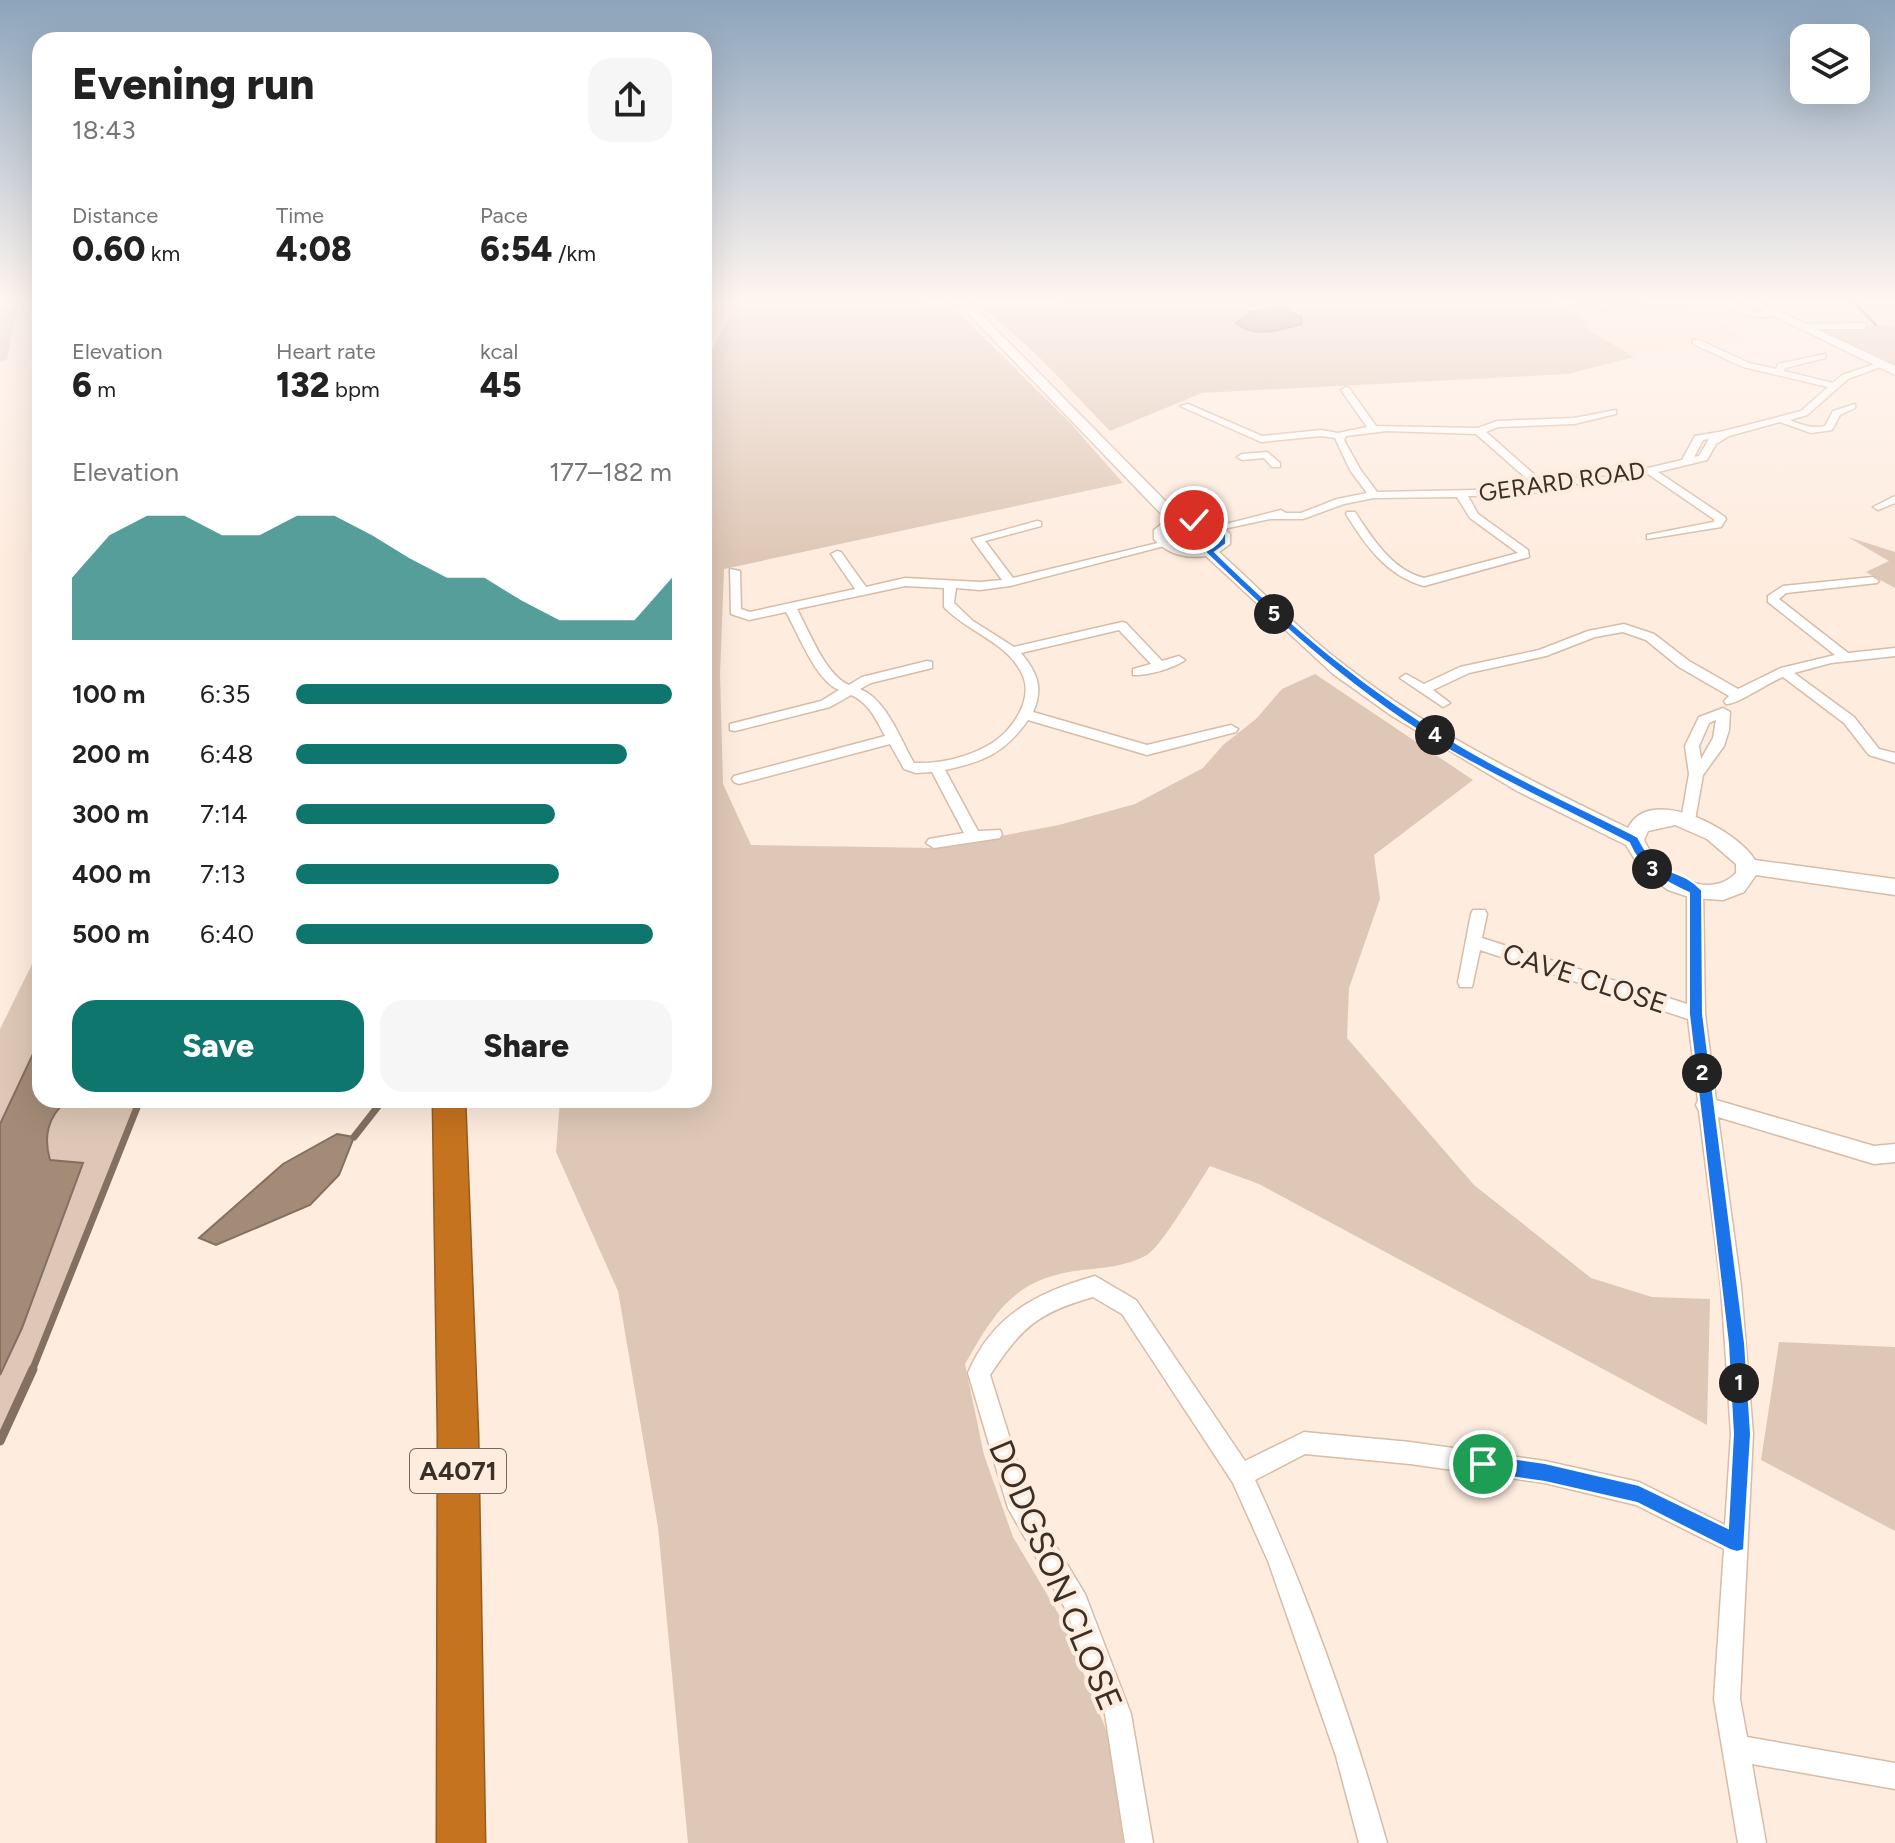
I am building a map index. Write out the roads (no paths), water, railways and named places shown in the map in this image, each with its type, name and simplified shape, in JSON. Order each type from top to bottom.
[{"type":"highway","name":"A4071","points":[[449,1108],[458,1435],[461,1843]]},
{"type":"street","points":[[1045,385],[1176,521]]},
{"type":"street","name":"GERARD ROAD","points":[[1218,529],[1274,517],[1303,516],[1341,501],[1374,495],[1462,496],[1545,489],[1572,481],[1610,480],[1686,462],[1699,438],[1784,421],[1804,413],[1833,386]]},
{"type":"street","points":[[1346,390],[1373,429]]},
{"type":"street","points":[[1172,412],[1189,404],[1261,439],[1321,433],[1340,436],[1373,429],[1479,431],[1517,422],[1574,421],[1613,412]]},
{"type":"street","points":[[1784,421],[1812,431],[1823,431],[1829,428],[1836,413],[1852,406]]},
{"type":"street","points":[[1479,431],[1545,489]]},
{"type":"street","points":[[1340,436],[1355,470],[1374,495]]},
{"type":"street","points":[[1261,439],[1267,455],[1276,465]]},
{"type":"street","points":[[1242,457],[1267,455]]},
{"type":"street","points":[[1649,470],[1721,519],[1717,525],[1651,537]]},
{"type":"street","points":[[1351,514],[1390,566],[1412,580],[1424,582],[1523,557],[1524,552],[1474,516],[1462,496]]},
{"type":"street","points":[[1878,507],[1895,499]]},
{"type":"street","points":[[734,571],[735,611],[749,616],[919,581],[950,585],[1010,582],[1166,544],[1181,551],[1209,551],[1222,544],[1224,539],[1218,529],[1204,522],[1176,521],[1162,530],[1166,544]]},
{"type":"street","points":[[1010,582],[978,539],[1037,524]]},
{"type":"street","points":[[1666,534],[1682,546]]},
{"type":"street","points":[[1209,551],[1328,660],[1399,712],[1483,763],[1634,840]]},
{"type":"street","points":[[837,554],[863,592]]},
{"type":"street","points":[[1847,658],[1772,599],[1783,590],[1873,581]]},
{"type":"street","points":[[790,608],[835,684],[850,689],[875,706],[892,739],[914,769],[936,767],[992,750],[1024,714],[1034,694],[1032,680],[1013,651],[960,619],[948,604],[950,585]]},
{"type":"street","points":[[1013,651],[1111,625],[1122,626],[1160,666]]},
{"type":"street","points":[[1426,688],[1465,670],[1542,653],[1592,634],[1624,628],[1650,637],[1684,664],[1738,695]]},
{"type":"street","points":[[1688,820],[1696,774],[1692,746],[1704,720],[1723,712],[1738,695],[1785,672],[1847,658],[1895,652]]},
{"type":"street","points":[[1138,672],[1179,660]]},
{"type":"street","points":[[735,727],[825,704],[867,680],[927,665]]},
{"type":"street","points":[[1785,672],[1849,720],[1874,752],[1895,758]]},
{"type":"street","points":[[1406,678],[1426,688],[1443,703]]},
{"type":"street","points":[[1696,774],[1713,754],[1724,730],[1723,712]]},
{"type":"street","points":[[1024,714],[1147,750],[1231,729]]},
{"type":"street","points":[[739,779],[892,739]]},
{"type":"street","points":[[936,767],[973,836]]},
{"type":"street","points":[[1664,817],[1688,820],[1712,830],[1732,844],[1745,866],[1744,877],[1727,890],[1695,890],[1652,870],[1642,860],[1634,840],[1635,833],[1645,822],[1664,817]]},
{"type":"street","points":[[934,843],[995,834]]},
{"type":"street","points":[[1745,866],[1895,887]]},
{"type":"street","points":[[1695,890],[1696,1014],[1737,1343],[1742,1434],[1727,1699],[1752,1843]]},
{"type":"street","name":"CAVE CLOSE","points":[[1466,982],[1479,914]]},
{"type":"street","name":"CAVE CLOSE","points":[[1474,942],[1587,976],[1627,995],[1696,1014]]},
{"type":"street","points":[[1705,1105],[1874,1155],[1895,1153]]},
{"type":"street","name":"DODGSON CLOSE","points":[[1139,1843],[1118,1714],[1076,1603],[1020,1508],[991,1421],[979,1373],[1012,1325],[1048,1299],[1095,1286],[1129,1307],[1241,1475],[1279,1558],[1349,1756],[1373,1843]]},
{"type":"street","points":[[1241,1475],[1304,1443],[1410,1453],[1545,1472],[1639,1494],[1737,1543]]},
{"type":"street","points":[[1736,1748],[1895,1776]]},
{"type":"waterway","points":[[32,1371],[137,1108]]},
{"type":"waterway","points":[[354,1137],[377,1108]]},
{"type":"waterway","points":[[0,1441],[33,1369]]}]
